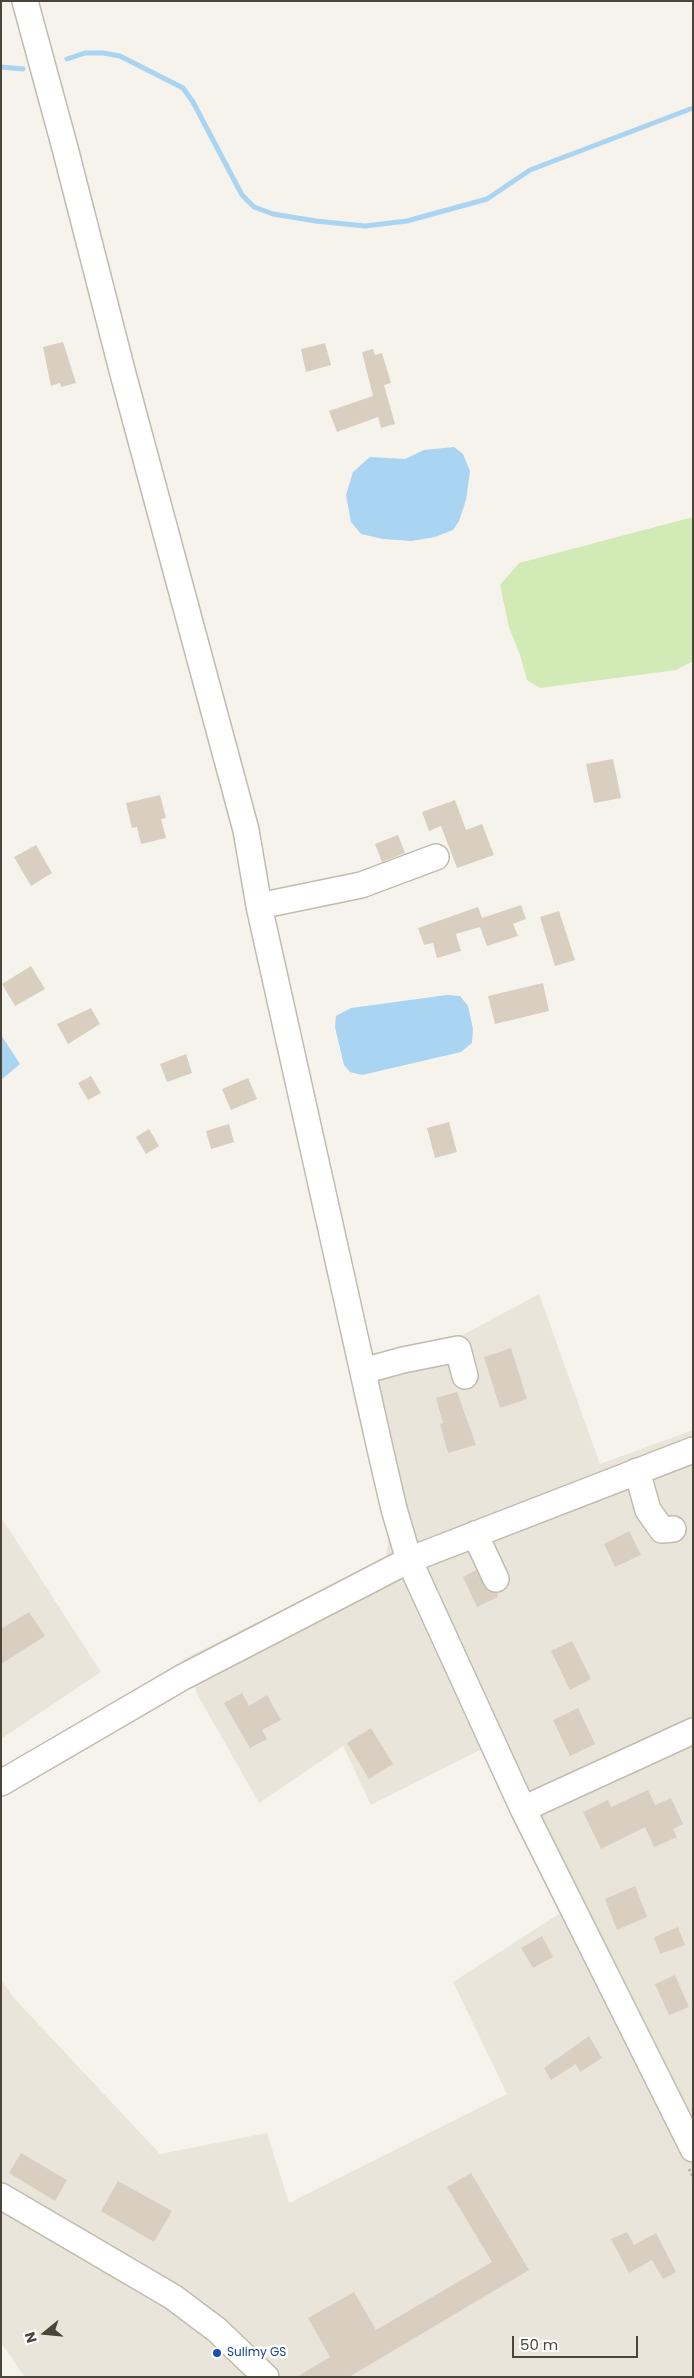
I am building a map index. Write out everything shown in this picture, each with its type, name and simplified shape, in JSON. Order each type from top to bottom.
[{"type":"street","points":[[25,1],[65,148],[122,374],[246,830],[259,906],[394,1509],[409,1560],[523,1809],[693,2150]]},
{"type":"street","points":[[259,906],[361,885],[436,857]]},
{"type":"street","points":[[363,1371],[403,1360],[458,1349],[465,1376]]},
{"type":"street","points":[[1,1783],[183,1677],[409,1560],[693,1450]]},
{"type":"street","points":[[637,1471],[648,1510],[662,1530],[673,1529]]},
{"type":"street","points":[[475,1534],[496,1579]]},
{"type":"street","points":[[523,1809],[693,1731]]},
{"type":"street","points":[[1,2196],[173,2297],[217,2330],[266,2377]]},
{"type":"shaded area","points":[[539,1294],[600,1464],[693,1430],[693,2377],[25,2377],[1,2343],[1,1979],[13,1997],[160,2154],[267,2133],[289,2203],[507,2094],[453,1982],[562,1912],[480,1750],[371,1805],[343,1746],[259,1803],[200,1699],[182,1660],[386,1558],[389,1536],[353,1394]]},
{"type":"shaded area","points":[[1,1517],[101,1672],[1,1739]]},
{"type":"green space","points":[[693,517],[693,661],[676,670],[540,688],[527,680],[509,627],[500,585],[519,563]]},
{"type":"water","points":[[454,447],[463,454],[470,471],[466,500],[459,521],[453,530],[435,537],[411,541],[383,539],[361,534],[351,522],[346,495],[353,472],[370,457],[405,459],[424,450]]},
{"type":"water","points":[[447,995],[460,996],[468,1006],[473,1029],[472,1043],[461,1052],[362,1075],[350,1072],[344,1065],[335,1027],[336,1016],[351,1008]]},
{"type":"water","points":[[1,1035],[20,1064],[1,1080]]},
{"type":"building","points":[[63,342],[76,383],[61,387],[60,383],[51,386],[43,347]]},
{"type":"building","points":[[325,343],[331,365],[306,372],[301,349]]},
{"type":"building","points":[[373,349],[375,355],[382,353],[391,383],[384,385],[395,424],[381,428],[378,417],[337,432],[329,411],[373,396],[362,352]]},
{"type":"building","points":[[613,759],[621,798],[594,803],[586,764]]},
{"type":"building","points":[[160,795],[166,818],[161,819],[166,838],[141,844],[137,827],[132,828],[126,803]]},
{"type":"building","points":[[455,800],[466,830],[482,824],[494,855],[457,868],[441,826],[429,831],[422,812]]},
{"type":"building","points":[[398,835],[405,853],[382,862],[375,844]]},
{"type":"building","points":[[36,845],[52,873],[31,886],[14,857]]},
{"type":"building","points":[[521,905],[526,919],[513,924],[518,936],[487,946],[480,927],[456,934],[461,951],[437,958],[433,943],[424,945],[418,928],[478,907],[482,918]]},
{"type":"building","points":[[559,911],[575,960],[555,966],[540,917]]},
{"type":"building","points":[[31,966],[45,989],[15,1006],[2,984]]},
{"type":"building","points":[[543,983],[549,1011],[495,1024],[488,996]]},
{"type":"building","points":[[91,1008],[100,1024],[68,1044],[57,1024]]},
{"type":"building","points":[[186,1054],[192,1073],[167,1082],[160,1064]]},
{"type":"building","points":[[91,1076],[101,1093],[88,1100],[78,1083]]},
{"type":"building","points":[[248,1078],[257,1099],[231,1110],[222,1089]]},
{"type":"building","points":[[449,1122],[457,1152],[435,1158],[427,1128]]},
{"type":"building","points":[[229,1124],[234,1142],[211,1149],[206,1131]]},
{"type":"building","points":[[149,1129],[159,1146],[146,1154],[136,1137]]},
{"type":"building","points":[[511,1348],[527,1399],[500,1408],[484,1357]]},
{"type":"building","points":[[457,1392],[476,1445],[448,1453],[440,1424],[443,1423],[436,1398]]},
{"type":"building","points":[[629,1531],[641,1555],[615,1567],[604,1544]]},
{"type":"building","points":[[476,1570],[487,1590],[497,1593],[498,1597],[477,1607],[463,1577]]},
{"type":"building","points":[[29,1612],[45,1636],[1,1664],[1,1629]]},
{"type":"building","points":[[572,1641],[591,1679],[570,1690],[551,1651]]},
{"type":"building","points":[[242,1693],[249,1706],[267,1695],[281,1720],[262,1730],[267,1739],[250,1748],[224,1703]]},
{"type":"building","points":[[578,1708],[595,1744],[570,1756],[553,1720]]},
{"type":"building","points":[[371,1728],[393,1764],[369,1779],[347,1743]]},
{"type":"building","points":[[648,1790],[655,1805],[671,1798],[683,1824],[673,1829],[677,1837],[654,1847],[645,1827],[601,1849],[583,1812],[608,1800],[611,1807]]},
{"type":"building","points":[[635,1886],[647,1917],[617,1930],[605,1899]]},
{"type":"building","points":[[678,1927],[685,1945],[660,1954],[654,1937]]},
{"type":"building","points":[[542,1936],[553,1957],[533,1968],[521,1948]]},
{"type":"building","points":[[675,1975],[689,2007],[669,2015],[655,1984]]},
{"type":"building","points":[[589,2036],[602,2058],[580,2072],[576,2064],[551,2080],[544,2068]]},
{"type":"building","points":[[21,2153],[67,2180],[55,2201],[9,2173]]},
{"type":"building","points":[[471,2173],[529,2270],[349,2377],[297,2377],[330,2357],[308,2318],[354,2292],[376,2330],[492,2262],[447,2187]]},
{"type":"building","points":[[118,2181],[172,2211],[154,2242],[101,2211]]},
{"type":"building","points":[[627,2232],[634,2245],[656,2233],[676,2272],[663,2279],[652,2260],[629,2273],[611,2239]]},
{"type":"waterway","points":[[67,59],[85,53],[103,53],[120,56],[183,88],[193,102],[242,195],[254,207],[273,214],[365,226],[407,221],[487,199],[530,170],[693,108]]},
{"type":"waterway","points":[[1,67],[23,69]]},
{"type":"place","name":"Sulimy GS","points":[[217,2353]]}]
